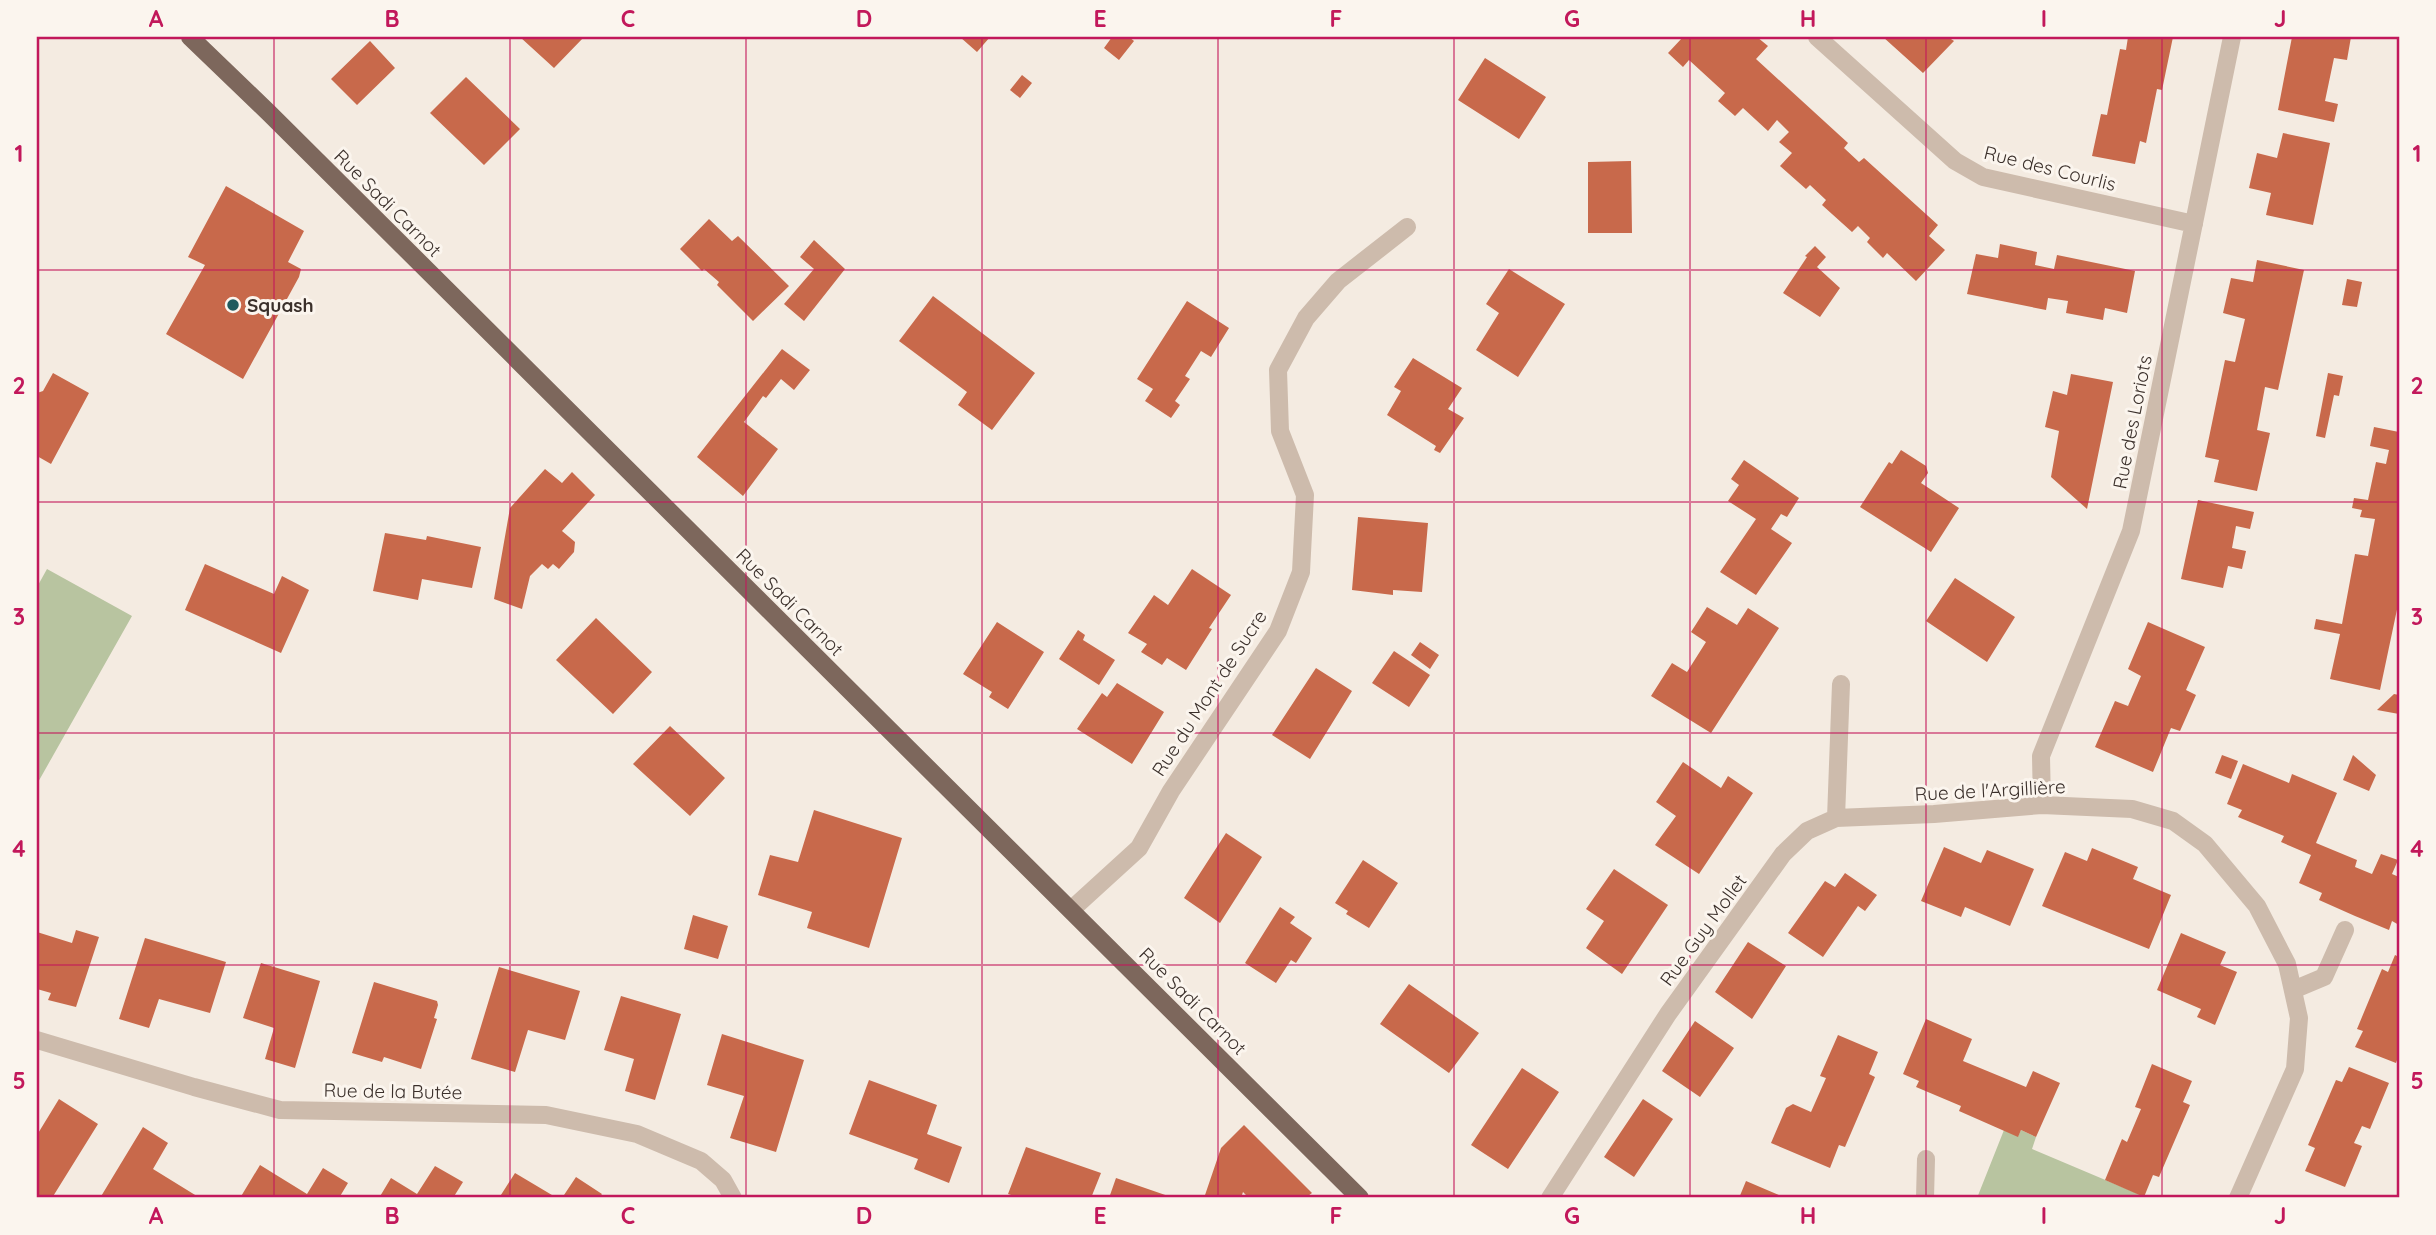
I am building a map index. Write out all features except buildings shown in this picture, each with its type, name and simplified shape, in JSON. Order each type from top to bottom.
[{"type":"main road","name":"Rue Sadi Carnot","points":[[190,37],[1360,1198]]},
{"type":"street","name":"Rue des Courlis","points":[[1818,37],[1955,161],[1983,177],[2194,224]]},
{"type":"street","name":"Rue des Loriots","points":[[2042,805],[2041,756],[2131,531],[2232,37]]},
{"type":"street","name":"Rue du Mont de Sucre","points":[[1071,910],[1139,848],[1171,792],[1278,631],[1301,572],[1305,495],[1280,431],[1278,370],[1306,318],[1338,281],[1407,227]]},
{"type":"street","points":[[1836,818],[1841,684]]},
{"type":"street","name":"Rue de l'Argillière","points":[[1836,818],[1934,814],[2042,805],[2132,808],[2173,821],[2206,844],[2257,906],[2287,964],[2299,1018],[2295,1069],[2238,1198]]},
{"type":"street","name":"Rue Guy Mollet","points":[[1550,1198],[1668,1014],[1783,854],[1807,831],[1836,818]]},
{"type":"street","points":[[2293,990],[2324,977],[2345,930]]},
{"type":"street","name":"Rue de la Butée","points":[[37,1040],[279,1110],[546,1115],[638,1134],[701,1161],[723,1180],[733,1198]]},
{"type":"street","points":[[1925,1198],[1926,1159]]},
{"type":"green space","points":[[47,569],[132,616],[37,784],[37,587]]},
{"type":"green space","points":[[2004,1130],[2018,1136],[2021,1130],[2036,1137],[2032,1149],[2148,1198],[1977,1198]]},
{"type":"place","name":"Squash","points":[[233,305]]}]
